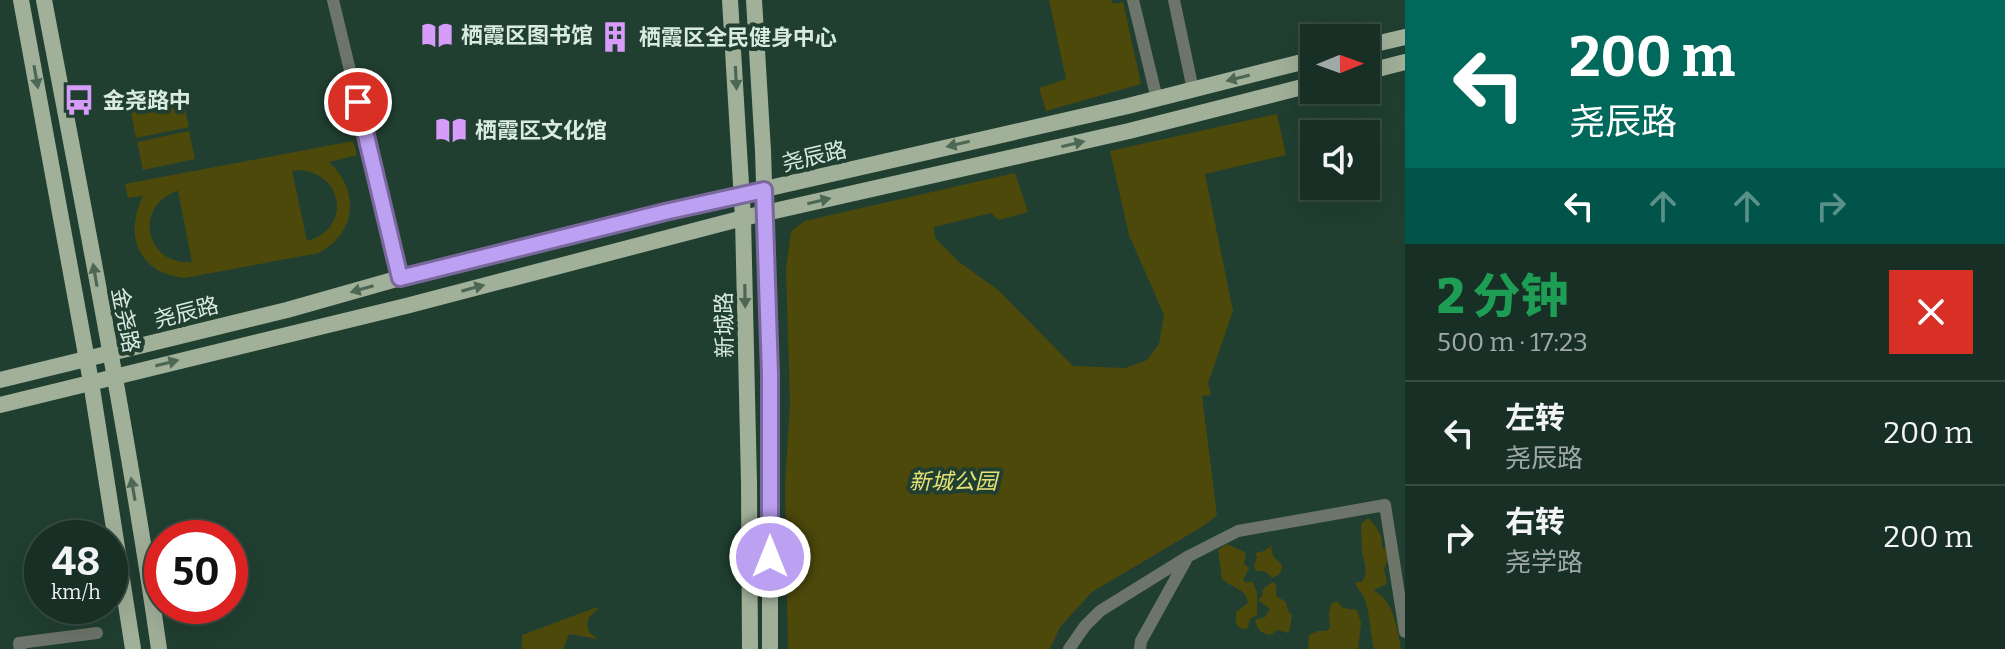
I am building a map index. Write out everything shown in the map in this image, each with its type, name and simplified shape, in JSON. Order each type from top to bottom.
[{"type":"main road","name":"金尧路","points":[[21,0],[91,382],[133,649]]},
{"type":"main road","name":"金尧路","points":[[44,0],[114,376],[159,649]]},
{"type":"main road","name":"新城路","points":[[730,0],[743,218],[750,649]]},
{"type":"main road","name":"新城路","points":[[754,0],[770,374],[770,649]]},
{"type":"main road","points":[[1380,43],[1405,37]]},
{"type":"main road","points":[[1380,68],[1405,62]]},
{"type":"main road","name":"尧辰路","points":[[0,380],[287,310],[400,278],[665,212],[1157,99],[1300,63]]},
{"type":"main road","name":"尧辰路","points":[[0,405],[406,306],[743,218],[1129,131],[1300,88]]},
{"type":"street","points":[[333,0],[400,278]]},
{"type":"street","points":[[1133,0],[1157,99]]},
{"type":"street","points":[[1174,0],[1193,90]]},
{"type":"street","points":[[1069,649],[1100,611],[1187,557],[1238,531],[1385,505],[1405,632]]},
{"type":"street","points":[[1140,649],[1141,641],[1187,557]]},
{"type":"street","points":[[20,649],[19,643],[97,633]]},
{"type":"green space","points":[[1049,0],[1123,2],[1141,84],[1046,111],[1039,88],[1066,79]]},
{"type":"green space","points":[[182,96],[189,127],[136,138],[130,107]]},
{"type":"green space","name":"新城公园","points":[[1277,114],[1286,155],[1205,174],[1233,311],[1208,383],[1211,395],[1202,396],[1217,515],[1092,592],[1060,627],[1050,649],[788,649],[785,485],[790,404],[786,270],[791,231],[805,221],[1015,173],[1028,212],[999,220],[991,213],[934,227],[935,238],[958,261],[998,290],[1073,366],[1125,368],[1147,360],[1159,344],[1164,315],[1129,235],[1110,151]]},
{"type":"green space","points":[[189,131],[195,159],[143,170],[137,142]]},
{"type":"green space","points":[[353,141],[357,155],[329,162],[346,186],[350,210],[347,223],[332,244],[319,253],[184,278],[156,269],[139,250],[135,225],[143,196],[128,198],[125,184]],"holes":[[[300,170],[326,181],[334,191],[337,203],[331,226],[307,241],[292,171]],[[178,191],[192,262],[176,261],[164,255],[155,245],[150,234],[150,221],[154,209],[163,199]]]},
{"type":"green space","points":[[1368,518],[1379,531],[1382,547],[1387,549],[1389,557],[1384,569],[1387,584],[1373,590],[1390,608],[1401,649],[1374,649],[1367,605],[1355,582],[1362,582],[1366,574],[1361,524]]},
{"type":"green space","points":[[1227,544],[1246,553],[1244,564],[1249,568],[1243,580],[1247,583],[1252,581],[1257,592],[1257,615],[1250,619],[1248,628],[1242,629],[1236,624],[1236,612],[1248,603],[1247,598],[1242,591],[1222,579],[1218,550]]},
{"type":"green space","points":[[1271,546],[1273,556],[1282,565],[1280,573],[1273,578],[1264,571],[1256,571],[1254,565],[1257,558],[1255,553]]},
{"type":"green space","points":[[1273,582],[1276,596],[1286,602],[1292,615],[1288,633],[1278,630],[1267,634],[1260,630],[1255,620],[1265,617],[1270,609],[1258,600],[1265,587]]},
{"type":"green space","points":[[1337,601],[1343,608],[1357,610],[1361,623],[1358,649],[1308,649],[1309,635],[1330,628],[1331,604]]},
{"type":"green space","points":[[597,607],[587,626],[598,639],[569,634],[563,649],[522,649],[522,635]]},
{"type":"place","name":"栖霞区图书馆","points":[[437,35]]},
{"type":"place","name":"栖霞区全民健身中心","points":[[615,37]]},
{"type":"place","name":"金尧路中","points":[[79,100]]},
{"type":"place","name":"栖霞区文化馆","points":[[451,130]]},
{"type":"route","points":[[358,102],[400,278],[764,190],[770,374],[770,557]]}]
